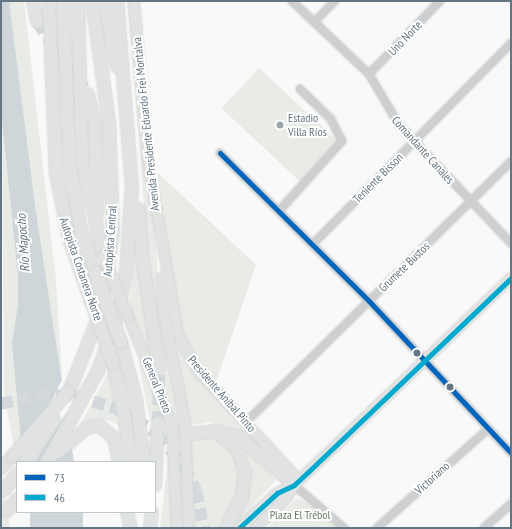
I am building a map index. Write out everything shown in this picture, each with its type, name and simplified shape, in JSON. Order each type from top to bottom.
[{"type":"highway","points":[[33,1],[38,22]]},
{"type":"highway","points":[[43,1],[49,36]]},
{"type":"highway","name":"Autopista Costanera Norte","points":[[49,1],[49,36],[59,196],[69,239],[113,363],[125,419],[129,461]]},
{"type":"highway","name":"Autopista Costanera Norte","points":[[63,1],[70,167],[80,225],[95,272],[121,342],[136,399],[144,461]]},
{"type":"highway","points":[[78,1],[82,160],[103,253]]},
{"type":"highway","name":"Autopista Central","points":[[27,461],[69,392],[97,327],[104,298],[112,248],[113,192],[109,123],[92,1]]},
{"type":"highway","points":[[104,1],[128,119]]},
{"type":"highway","name":"Autopista Central","points":[[48,461],[72,421],[107,349],[123,295],[132,218],[131,150],[117,1]]},
{"type":"highway","points":[[121,51],[123,1]]},
{"type":"highway","points":[[103,253],[97,216],[95,124],[87,93],[99,115],[113,192]]},
{"type":"highway","points":[[131,150],[159,368]]},
{"type":"highway","points":[[1,468],[69,392]]},
{"type":"highway","points":[[156,464],[158,423]]},
{"type":"highway","points":[[48,461],[77,435],[95,425],[106,428],[114,438],[119,461]]},
{"type":"highway","points":[[209,431],[234,445],[244,464],[242,497],[226,528]]},
{"type":"highway","points":[[189,434],[209,431],[229,433],[244,440],[296,482]]},
{"type":"highway","points":[[156,481],[165,450]]},
{"type":"highway","points":[[4,490],[16,475]]},
{"type":"highway","points":[[7,510],[16,500]]},
{"type":"highway","points":[[127,513],[131,528]]},
{"type":"highway","points":[[131,513],[131,528]]},
{"type":"highway","points":[[148,513],[149,528]]},
{"type":"highway","points":[[149,528],[152,513]]},
{"type":"main road","name":"Avenida Presidente Eduardo Frei Montalva","points":[[134,1],[147,152],[161,247]]},
{"type":"main road","name":"General Prieto","points":[[161,247],[164,315],[185,422],[189,527]]},
{"type":"main road","name":"Presidente Aníbal Pinto","points":[[161,247],[183,348],[197,370],[246,422],[296,482]]},
{"type":"main road","name":"General Prieto","points":[[103,253],[172,425],[177,528]]},
{"type":"main road","points":[[239,528],[277,493],[296,482],[511,278]]},
{"type":"main road","points":[[256,528],[286,499],[296,482]]},
{"type":"street","name":"Comandante Canales","points":[[292,1],[368,74],[388,111],[414,142],[511,243]]},
{"type":"street","points":[[314,22],[335,1]]},
{"type":"street","name":"Uno Norte","points":[[368,74],[440,1]]},
{"type":"street","name":"Teniente Bisson","points":[[313,244],[511,43]]},
{"type":"street","points":[[279,211],[342,141],[331,120],[300,89]]},
{"type":"street","points":[[220,153],[369,301],[511,453]]},
{"type":"street","name":"Grumete Bustos","points":[[246,422],[511,162]]},
{"type":"street","name":"Victoriano","points":[[376,528],[488,429]]},
{"type":"street","name":"Presidente Aníbal Pinto","points":[[296,482],[344,528]]},
{"type":"street","points":[[484,528],[511,504]]},
{"type":"green space","points":[[1,1],[24,1],[56,280],[62,378],[73,461],[17,461],[4,395]]},
{"type":"green space","points":[[127,1],[131,1],[156,242],[160,318],[180,418],[182,522],[179,444],[174,421],[129,307],[136,252],[151,288]]},
{"type":"green space","name":"Estadio Villa Ríos","points":[[259,68],[338,142],[300,182],[221,108]]},
{"type":"green space","points":[[154,169],[256,265],[216,382],[195,356],[180,327]]},
{"type":"green space","points":[[166,285],[180,346],[289,474],[235,428],[209,422],[189,426],[168,316]]},
{"type":"green space","points":[[141,359],[161,406],[168,434],[172,475],[172,528],[160,528],[169,450],[164,423],[155,415],[155,422],[150,422],[138,360]]},
{"type":"green space","points":[[109,371],[119,425],[99,417],[81,424]]},
{"type":"green space","points":[[211,434],[235,449],[242,483],[221,528],[193,528],[189,436]]},
{"type":"green space","points":[[244,445],[276,480],[233,527],[250,487],[251,465]]},
{"type":"green space","points":[[1,468],[10,528],[1,528]]},
{"type":"green space","name":"Plaza El Trébol","points":[[297,498],[309,504],[337,528],[268,528]]},
{"type":"water","name":"Río Mapocho","points":[[1,1],[9,1],[35,206],[74,461],[23,461],[12,343],[18,305],[18,275],[1,111]]},
{"type":"water","points":[[30,513],[83,513],[83,528],[30,528]]},
{"type":"pier","points":[[64,376],[69,409],[35,461],[21,461],[18,444],[47,410]]},
{"type":"tunnel","points":[[37,22],[84,88]]},
{"type":"tunnel","points":[[158,423],[159,368]]},
{"type":"tunnel","points":[[1,404],[38,395],[76,396],[113,407],[136,419],[158,435],[184,467],[196,491],[204,528]]},
{"type":"transit line","name":"73","points":[[220,153],[369,301],[511,453]]},
{"type":"transit line","name":"46","points":[[239,528],[277,493],[294,485],[511,278]]},
{"type":"place","name":"Estadio Villa Ríos","points":[[280,125]]}]
